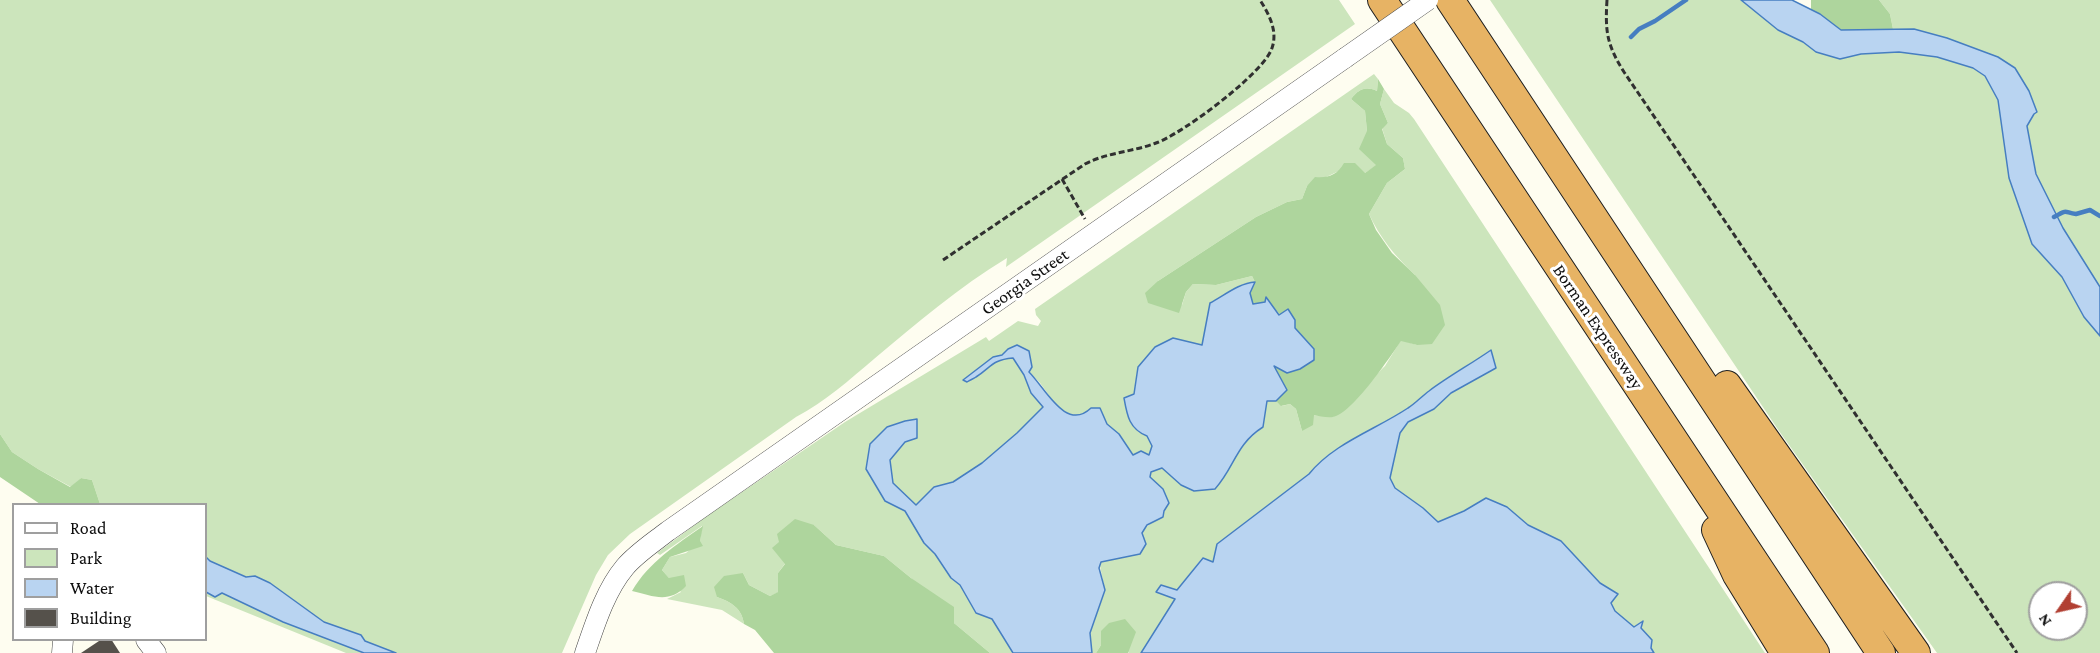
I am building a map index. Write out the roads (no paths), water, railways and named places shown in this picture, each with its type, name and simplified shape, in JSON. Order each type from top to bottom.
[{"type":"highway","name":"Borman Expressway","points":[[1382,0],[1815,653]]},
{"type":"highway","points":[[1450,0],[1881,653]]},
{"type":"highway","points":[[1666,326],[1726,384],[1916,653]]},
{"type":"highway","points":[[1676,444],[1737,575],[1785,653]]},
{"type":"street","name":"Georgia Street","points":[[585,653],[612,588],[625,568],[668,531],[1428,0]]},
{"type":"water","points":[[1741,0],[1792,0],[1820,14],[1841,30],[1914,29],[1947,38],[1998,57],[2015,68],[2029,91],[2037,112],[2027,126],[2036,174],[2063,228],[2100,287],[2100,336],[2084,317],[2062,277],[2032,244],[2009,178],[1998,100],[1985,76],[1973,68],[1937,57],[1899,52],[1861,54],[1840,59],[1816,52],[1803,42],[1778,30]]},
{"type":"water","points":[[1255,282],[1250,293],[1253,304],[1265,302],[1266,297],[1279,315],[1288,309],[1295,320],[1295,328],[1314,349],[1314,360],[1300,369],[1287,373],[1274,366],[1287,390],[1276,401],[1267,401],[1263,427],[1246,441],[1215,489],[1194,491],[1181,485],[1162,468],[1151,472],[1150,477],[1163,489],[1169,503],[1163,517],[1147,525],[1142,533],[1146,544],[1140,554],[1101,562],[1099,568],[1105,590],[1090,633],[1092,653],[1013,653],[992,619],[976,613],[960,585],[951,578],[935,554],[924,543],[905,511],[885,501],[866,469],[870,444],[887,427],[917,419],[917,438],[905,442],[890,460],[893,483],[916,505],[934,487],[953,482],[982,463],[1043,407],[1031,393],[1024,375],[1013,358],[996,362],[967,382],[963,380],[993,357],[1002,355],[1017,345],[1029,351],[1032,367],[1029,372],[1049,397],[1065,412],[1073,415],[1082,414],[1091,408],[1100,408],[1107,424],[1119,434],[1133,455],[1141,451],[1149,455],[1152,446],[1147,436],[1136,430],[1130,421],[1124,398],[1134,394],[1138,367],[1155,347],[1173,338],[1202,345],[1210,303],[1238,287]]},
{"type":"water","points":[[1491,350],[1496,368],[1451,393],[1434,409],[1408,422],[1400,433],[1390,478],[1395,488],[1438,522],[1486,498],[1507,507],[1528,525],[1561,541],[1600,583],[1618,594],[1611,603],[1615,611],[1634,627],[1643,621],[1641,628],[1652,640],[1651,648],[1654,653],[1141,653],[1175,599],[1156,592],[1161,585],[1177,590],[1203,558],[1213,562],[1217,544],[1309,474],[1330,454],[1408,408]]},
{"type":"water","points":[[207,558],[246,577],[255,576],[270,583],[324,622],[361,635],[365,641],[396,653],[364,653],[283,622],[222,593],[215,597],[207,593]]},
{"type":"waterway","points":[[1631,37],[1639,29],[1686,0]]},
{"type":"waterway","points":[[2054,217],[2064,212],[2076,214],[2090,210],[2100,216]]}]
